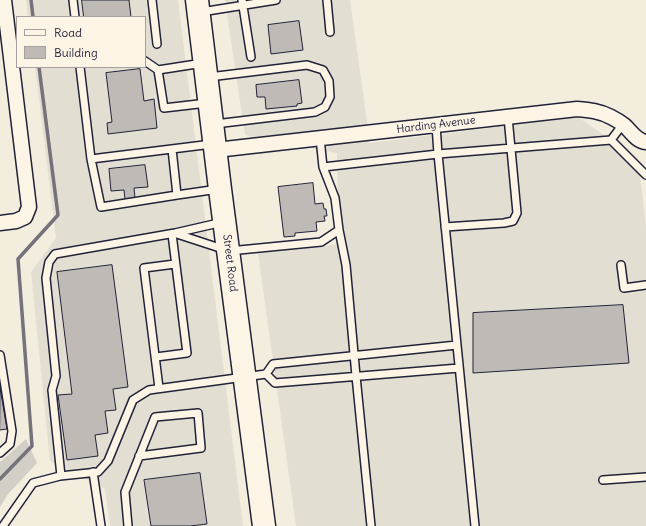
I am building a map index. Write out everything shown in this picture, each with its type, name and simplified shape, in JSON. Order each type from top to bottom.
[{"type":"main road","name":"Street Road","points":[[198,6],[229,251],[255,375],[264,526]]},
{"type":"street","points":[[0,223],[16,221],[24,217],[29,207],[4,0]]},
{"type":"street","name":"Harding Avenue","points":[[215,139],[320,138],[577,108],[594,111],[609,116],[623,124],[636,138],[646,142]]},
{"type":"lane","points":[[73,0],[75,16]]},
{"type":"lane","points":[[152,0],[157,44]]},
{"type":"lane","points":[[198,6],[276,0]]},
{"type":"lane","points":[[327,0],[330,32]]},
{"type":"lane","points":[[243,3],[251,57]]},
{"type":"lane","points":[[91,159],[172,149],[215,139],[315,112],[325,107],[330,97],[329,81],[322,70],[307,65],[206,70],[158,70],[146,62]]},
{"type":"lane","points":[[80,68],[91,159],[101,207],[220,189]]},
{"type":"lane","points":[[158,70],[164,108],[210,102]]},
{"type":"lane","points":[[445,227],[504,223],[512,220],[517,213],[508,117]]},
{"type":"lane","points":[[323,167],[438,154],[611,140],[623,124]]},
{"type":"lane","points":[[436,125],[475,526]]},
{"type":"lane","points":[[320,138],[323,167],[335,198],[339,230],[346,264],[371,526]]},
{"type":"lane","points":[[611,140],[646,175]]},
{"type":"lane","points":[[172,149],[177,195]]},
{"type":"lane","points":[[61,476],[52,390],[56,376],[46,278],[49,262],[55,254],[173,234],[225,222]]},
{"type":"lane","points":[[173,234],[229,251],[321,242],[339,230]]},
{"type":"lane","points":[[156,357],[187,353],[175,264],[173,234]]},
{"type":"lane","points":[[159,388],[144,268],[175,264]]},
{"type":"lane","points":[[621,265],[624,288],[646,285]]},
{"type":"lane","points":[[3,526],[33,483],[61,476],[98,472],[108,461],[132,400],[149,390],[255,375],[273,364],[457,345]]},
{"type":"lane","points":[[0,355],[12,431],[10,444],[0,453]]},
{"type":"lane","points":[[255,375],[275,383],[459,368]]},
{"type":"lane","points":[[128,526],[124,492],[155,417],[198,413],[201,448],[140,456]]},
{"type":"lane","points":[[93,472],[101,526]]},
{"type":"lane","points":[[603,480],[646,477]]},
{"type":"shaded area","points":[[26,0],[178,0],[243,526],[110,526],[105,489],[50,461],[31,272],[56,238],[35,68],[146,68],[146,16],[28,16]]},
{"type":"shaded area","points":[[225,0],[350,0],[370,143],[578,117],[638,159],[646,226],[646,526],[296,526],[258,253],[339,244],[337,153],[245,135]]},
{"type":"shaded area","points":[[26,439],[37,463],[8,494],[0,507],[0,462]]},
{"type":"building","points":[[82,0],[129,0],[131,16],[84,16]]},
{"type":"building","points":[[299,21],[303,50],[271,54],[268,25]]},
{"type":"building","points":[[140,69],[144,101],[154,99],[157,128],[108,134],[107,123],[112,122],[106,73]]},
{"type":"building","points":[[299,80],[302,103],[297,104],[297,106],[266,109],[265,97],[257,97],[256,85]]},
{"type":"building","points":[[145,165],[148,187],[134,188],[135,198],[125,199],[124,190],[111,191],[109,169]]},
{"type":"building","points":[[313,183],[315,204],[323,203],[324,209],[326,209],[327,216],[324,216],[325,221],[316,222],[317,231],[295,233],[295,236],[284,237],[278,187]]},
{"type":"building","points":[[112,265],[128,387],[113,389],[116,410],[105,411],[108,433],[95,435],[98,456],[67,460],[58,395],[72,394],[57,272]]},
{"type":"building","points":[[623,305],[629,363],[473,373],[473,313]]},
{"type":"building","points":[[0,388],[7,429],[0,430]]},
{"type":"building","points":[[200,473],[207,524],[190,526],[151,526],[144,480]]},
{"type":"waterway","points":[[31,0],[33,16]]},
{"type":"waterway","points":[[0,479],[32,446],[18,259],[58,215],[39,68]]}]
